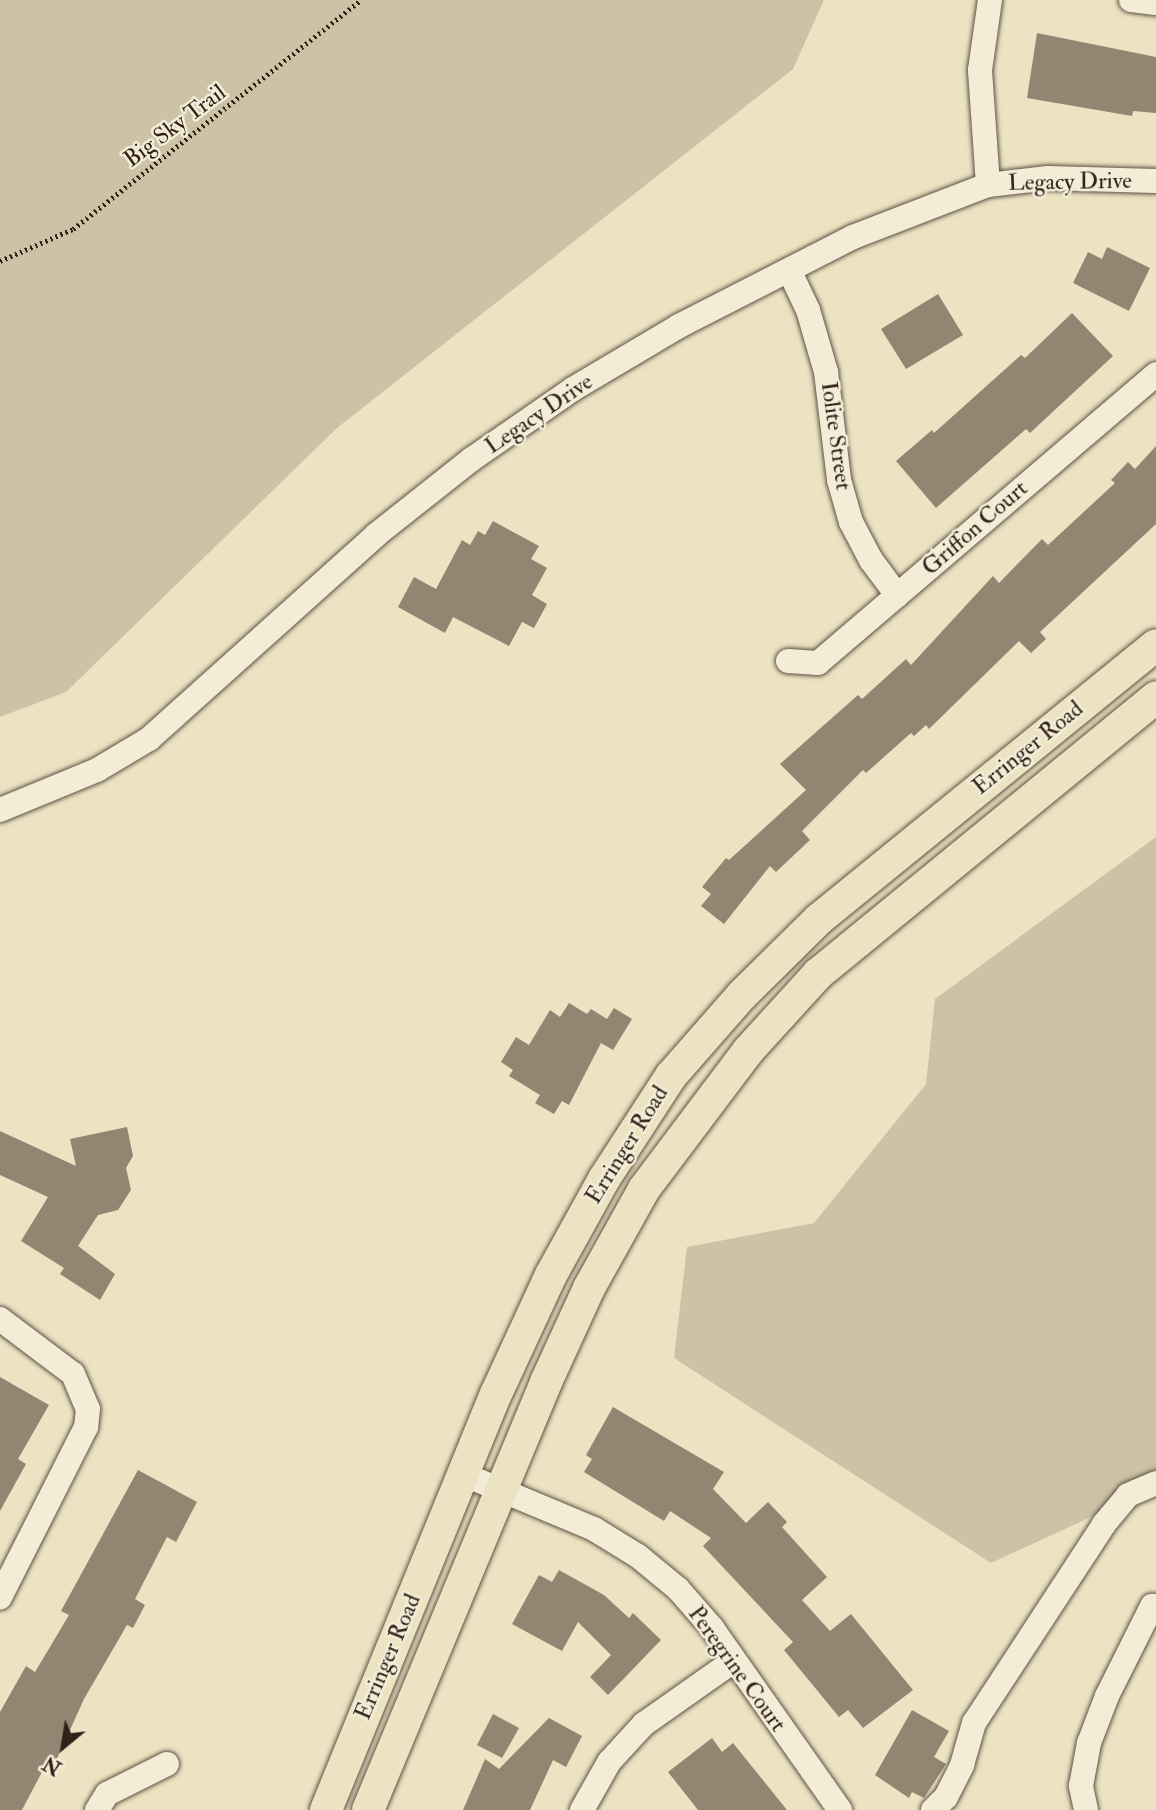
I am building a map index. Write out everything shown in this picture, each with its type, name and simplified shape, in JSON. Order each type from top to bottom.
[{"type":"main road","name":"Erringer Road","points":[[326,1810],[496,1394],[551,1275],[604,1179],[671,1076],[742,995],[819,919],[1156,645]]},
{"type":"main road","name":"Erringer Road","points":[[368,1810],[500,1490],[589,1288],[632,1211],[748,1051],[818,975],[1156,696]]},
{"type":"street","points":[[988,185],[980,70],[990,0]]},
{"type":"street","points":[[1131,0],[1156,3]]},
{"type":"street","name":"Legacy Drive","points":[[0,810],[97,770],[149,739],[376,536],[472,459],[573,389],[679,326],[864,232],[988,185],[1048,178],[1156,181]]},
{"type":"street","name":"Iolite Street","points":[[789,270],[808,310],[826,372],[839,480],[851,522],[871,560],[897,595]]},
{"type":"street","name":"Griffon Court","points":[[788,661],[818,663],[1156,374]]},
{"type":"street","points":[[0,1319],[74,1374],[84,1390],[86,1427],[0,1597]]},
{"type":"street","name":"Peregrine Court","points":[[465,1475],[594,1530],[638,1556],[695,1608],[840,1810]]},
{"type":"street","points":[[933,1810],[946,1797],[962,1765],[974,1723],[1104,1524],[1128,1495],[1156,1483]]},
{"type":"street","points":[[1086,1810],[1081,1786],[1089,1743],[1107,1696],[1152,1606]]},
{"type":"street","points":[[582,1810],[609,1762],[644,1724],[732,1661]]},
{"type":"street","points":[[97,1810],[107,1794],[167,1764]]},
{"type":"path","name":"Big Sky Trail","points":[[0,261],[73,229],[285,65],[361,0]]},
{"type":"shaded area","points":[[0,0],[824,0],[793,69],[337,428],[66,692],[0,717]]},
{"type":"shaded area","points":[[1156,837],[1156,1487],[991,1563],[674,1358],[687,1247],[814,1223],[926,1084],[935,999]]},
{"type":"building","points":[[1037,33],[1156,57],[1156,113],[1133,111],[1132,116],[1027,98]]},
{"type":"building","points":[[1107,247],[1150,268],[1129,311],[1073,283],[1088,252],[1102,259]]},
{"type":"building","points":[[938,294],[963,335],[906,369],[881,329]]},
{"type":"building","points":[[1072,313],[1113,356],[1030,433],[1026,429],[936,508],[896,461],[932,430],[934,433],[1021,355],[1025,358]]},
{"type":"building","points":[[1156,446],[1156,524],[1040,632],[1046,639],[1031,653],[1019,641],[929,729],[926,725],[914,736],[911,733],[866,773],[863,770],[802,831],[810,840],[776,872],[770,866],[724,924],[701,906],[711,894],[702,887],[726,858],[729,860],[806,790],[780,764],[858,695],[862,699],[906,659],[911,665],[993,576],[999,583],[1042,539],[1048,545],[1115,483],[1111,480],[1128,462],[1135,469]]},
{"type":"building","points":[[493,521],[539,546],[531,559],[547,568],[532,595],[547,604],[534,628],[522,622],[509,646],[453,617],[445,633],[398,607],[414,577],[436,589],[462,540],[470,545],[478,531],[485,535]]},
{"type":"building","points":[[569,1003],[587,1014],[591,1009],[607,1019],[614,1008],[632,1019],[613,1050],[601,1043],[569,1105],[562,1101],[554,1114],[535,1103],[540,1095],[509,1076],[513,1070],[501,1062],[516,1037],[529,1045],[550,1010],[560,1017]]},
{"type":"building","points":[[127,1127],[133,1156],[126,1168],[131,1190],[118,1210],[98,1215],[78,1246],[115,1274],[100,1300],[60,1274],[64,1268],[21,1241],[48,1197],[0,1175],[0,1131],[76,1166],[70,1139]]},
{"type":"building","points":[[0,1377],[49,1405],[18,1459],[26,1464],[0,1511]]},
{"type":"building","points":[[613,1407],[724,1472],[713,1489],[746,1523],[768,1502],[787,1522],[782,1527],[827,1577],[802,1600],[830,1631],[851,1614],[913,1690],[863,1728],[848,1710],[839,1717],[784,1650],[793,1642],[703,1546],[711,1538],[670,1511],[664,1521],[584,1472],[592,1459],[586,1455]]},
{"type":"building","points":[[138,1470],[197,1502],[176,1542],[167,1537],[135,1599],[145,1605],[133,1628],[127,1625],[84,1699],[50,1774],[43,1770],[22,1810],[0,1810],[0,1712],[26,1666],[35,1672],[69,1615],[61,1611]]},
{"type":"building","points":[[559,1570],[604,1595],[629,1618],[633,1613],[661,1640],[608,1695],[590,1677],[611,1655],[578,1622],[562,1651],[512,1624],[539,1575],[552,1582]]},
{"type":"building","points":[[912,1710],[949,1731],[934,1757],[946,1764],[924,1798],[912,1792],[909,1798],[875,1775]]},
{"type":"building","points":[[493,1714],[519,1728],[502,1758],[477,1745]]},
{"type":"building","points":[[549,1718],[582,1736],[566,1767],[553,1760],[530,1810],[463,1810],[485,1759],[499,1769]]},
{"type":"building","points":[[712,1738],[722,1752],[733,1743],[787,1810],[698,1810],[668,1772]]}]
